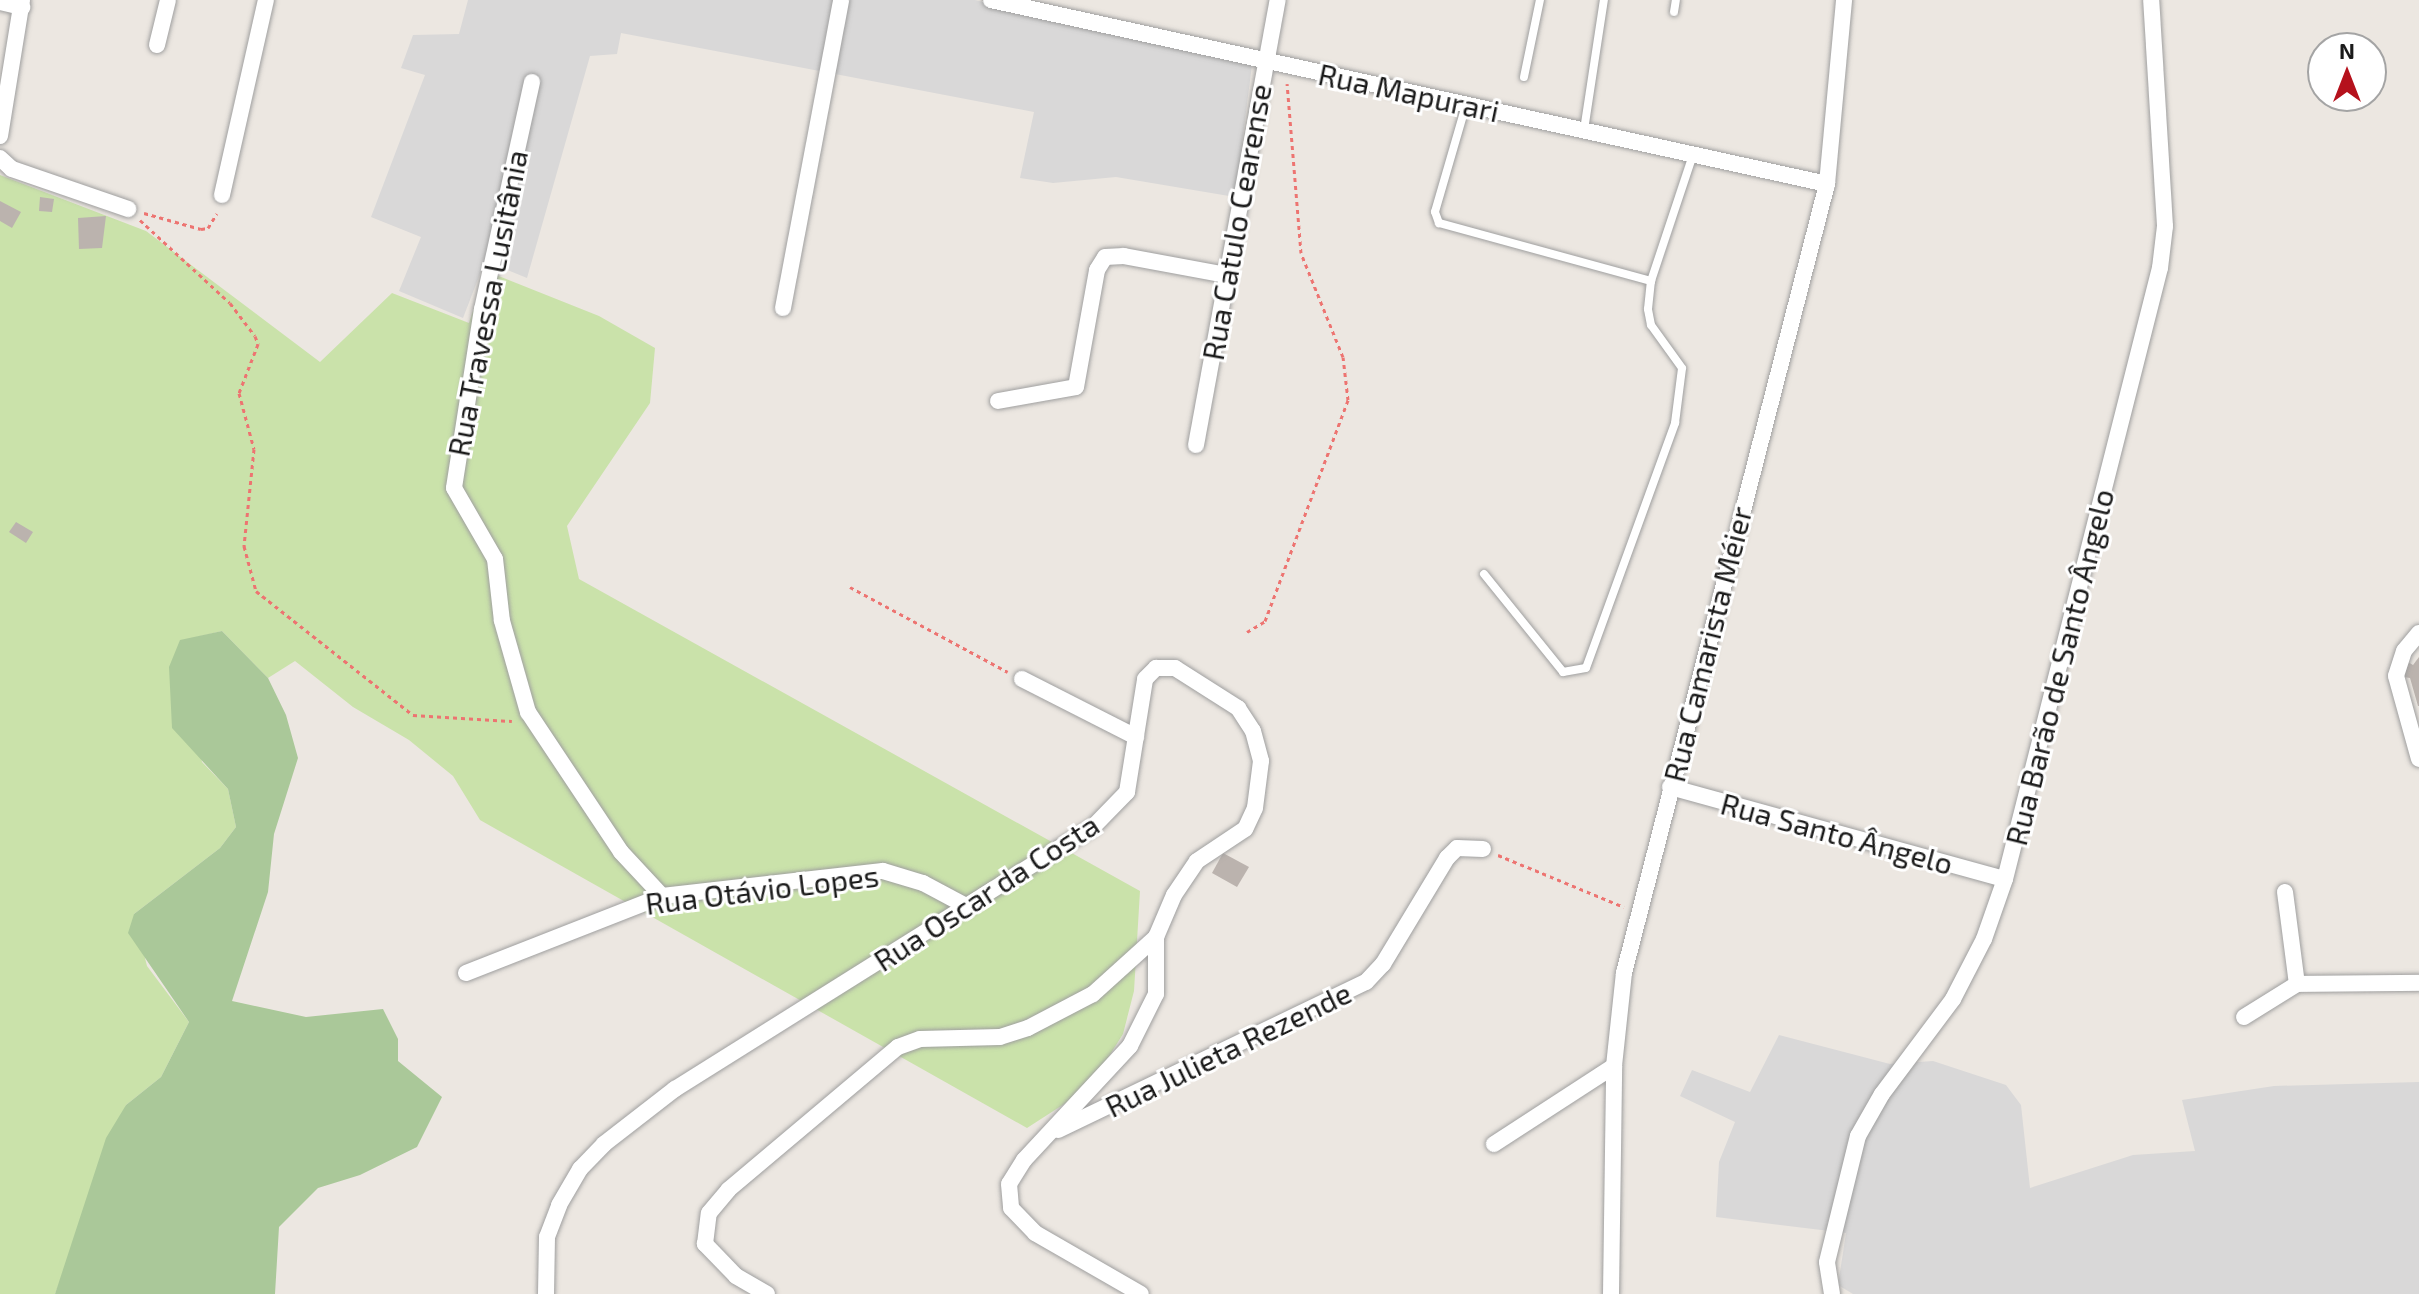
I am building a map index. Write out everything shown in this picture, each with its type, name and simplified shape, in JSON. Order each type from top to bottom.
[{"type":"street","points":[[157,45],[168,0]]},
{"type":"street","points":[[222,195],[266,0]]},
{"type":"street","points":[[783,308],[841,0]]},
{"type":"street","name":"Rua Mapurari","points":[[991,0],[1827,184]]},
{"type":"street","name":"Rua Catulo Cearense","points":[[1196,445],[1264,60],[1278,0]]},
{"type":"street","name":"Rua Camarista Méier","points":[[1611,1294],[1614,1066],[1624,973],[1827,184],[1844,0]]},
{"type":"street","name":"Rua Barão de Santo Ângelo","points":[[1832,1294],[1827,1277],[1832,1234],[1858,1136],[1964,980],[2005,879],[2162,257],[2165,207],[2151,0]]},
{"type":"street","points":[[0,2],[22,4],[0,136]]},
{"type":"street","name":"Rua Travessa Lusitânia","points":[[532,82],[482,309],[469,413],[454,474],[459,504],[495,559],[502,621],[520,695],[621,852],[662,896]]},
{"type":"street","points":[[0,158],[12,169],[128,209]]},
{"type":"street","points":[[998,401],[1076,387],[1097,270],[1105,257],[1124,256],[1227,275]]},
{"type":"street","points":[[2419,633],[2404,651],[2396,676],[2419,759]]},
{"type":"street","name":"Rua Oscar da Costa","points":[[546,1294],[547,1237],[559,1205],[604,1144],[675,1089],[968,907],[1114,808],[1127,792],[1145,679],[1156,668],[1175,668],[1238,708],[1253,731],[1261,761],[1251,821],[1197,861],[1174,895],[1156,937],[1156,994],[1145,1023],[1108,1072],[1009,1184],[1011,1208],[1035,1233],[1141,1294]]},
{"type":"street","points":[[1022,679],[1136,737]]},
{"type":"street","name":"Rua Santo Ângelo","points":[[1670,787],[2005,879]]},
{"type":"street","name":"Rua Julieta Rezende","points":[[1050,1134],[1366,982],[1383,964],[1447,858],[1457,848],[1483,849]]},
{"type":"street","name":"Rua Otávio Lopes","points":[[466,973],[662,896],[883,871],[923,883],[968,907]]},
{"type":"street","points":[[2285,892],[2297,984]]},
{"type":"street","points":[[767,1294],[736,1276],[705,1244],[709,1213],[728,1190],[908,1041],[1000,1037],[1028,1028],[1093,994],[1156,937]]},
{"type":"street","points":[[2244,1017],[2297,984],[2419,983]]},
{"type":"street","points":[[1494,1144],[1614,1066]]},
{"type":"lane","points":[[1524,77],[1540,0]]},
{"type":"lane","points":[[1584,130],[1604,0]]},
{"type":"lane","points":[[1674,12],[1676,0]]},
{"type":"lane","points":[[1466,105],[1435,212],[1439,223],[1651,281]]},
{"type":"lane","points":[[1484,574],[1563,672],[1586,668],[1675,423],[1682,368],[1676,353],[1651,325],[1651,281],[1693,155]]},
{"type":"path","points":[[1247,632],[1265,621],[1290,542],[1316,497],[1348,400],[1343,357],[1301,253],[1286,65]]},
{"type":"path","points":[[128,209],[208,228],[222,195]]},
{"type":"path","points":[[128,209],[230,303],[258,344],[239,393],[254,449],[244,546],[256,591],[413,715],[535,721]]},
{"type":"path","points":[[850,587],[1022,679]]},
{"type":"path","points":[[1483,849],[1638,914]]},
{"type":"shaded area","points":[[468,0],[975,0],[1252,65],[1235,197],[1116,177],[1053,183],[1020,178],[1034,112],[621,33],[617,54],[590,56],[527,278],[485,261],[463,318],[399,291],[421,237],[371,217],[425,75],[401,68],[413,35],[459,34]]},
{"type":"shaded area","points":[[1779,1035],[1890,1064],[1933,1061],[2006,1085],[2021,1105],[2030,1188],[2133,1155],[2195,1151],[2182,1100],[2274,1086],[2419,1082],[2419,1294],[1853,1294],[1838,1285],[1846,1233],[1716,1217],[1719,1162],[1735,1122],[1680,1096],[1692,1070],[1750,1092]]},
{"type":"green space","points":[[0,175],[146,231],[320,362],[392,293],[469,323],[486,271],[599,316],[655,348],[650,403],[567,526],[579,579],[1140,891],[1134,991],[1123,1034],[1089,1088],[1027,1128],[480,820],[453,776],[409,740],[353,707],[295,661],[268,678],[222,631],[180,641],[202,762],[228,789],[236,827],[220,848],[134,914],[147,966],[189,1022],[161,1077],[126,1105],[55,1294],[0,1294]]},
{"type":"green space","points":[[222,631],[268,678],[286,715],[298,758],[274,834],[268,892],[232,1001],[306,1017],[383,1009],[398,1039],[398,1061],[442,1097],[417,1147],[360,1175],[318,1188],[279,1227],[275,1294],[55,1294],[106,1138],[126,1105],[161,1077],[189,1022],[128,933],[134,914],[220,848],[236,827],[228,789],[172,728],[169,667],[180,640]]},
{"type":"building","points":[[40,197],[54,199],[52,212],[39,211]]},
{"type":"building","points":[[0,201],[21,212],[12,228],[0,221]]},
{"type":"building","points":[[106,216],[102,248],[79,249],[78,218]]},
{"type":"building","points":[[16,522],[33,532],[26,543],[9,532]]},
{"type":"building","points":[[2419,657],[2418,706],[2410,678],[2404,677],[2408,662],[2413,665]]},
{"type":"building","points":[[1223,853],[1249,867],[1237,887],[1212,873]]}]
